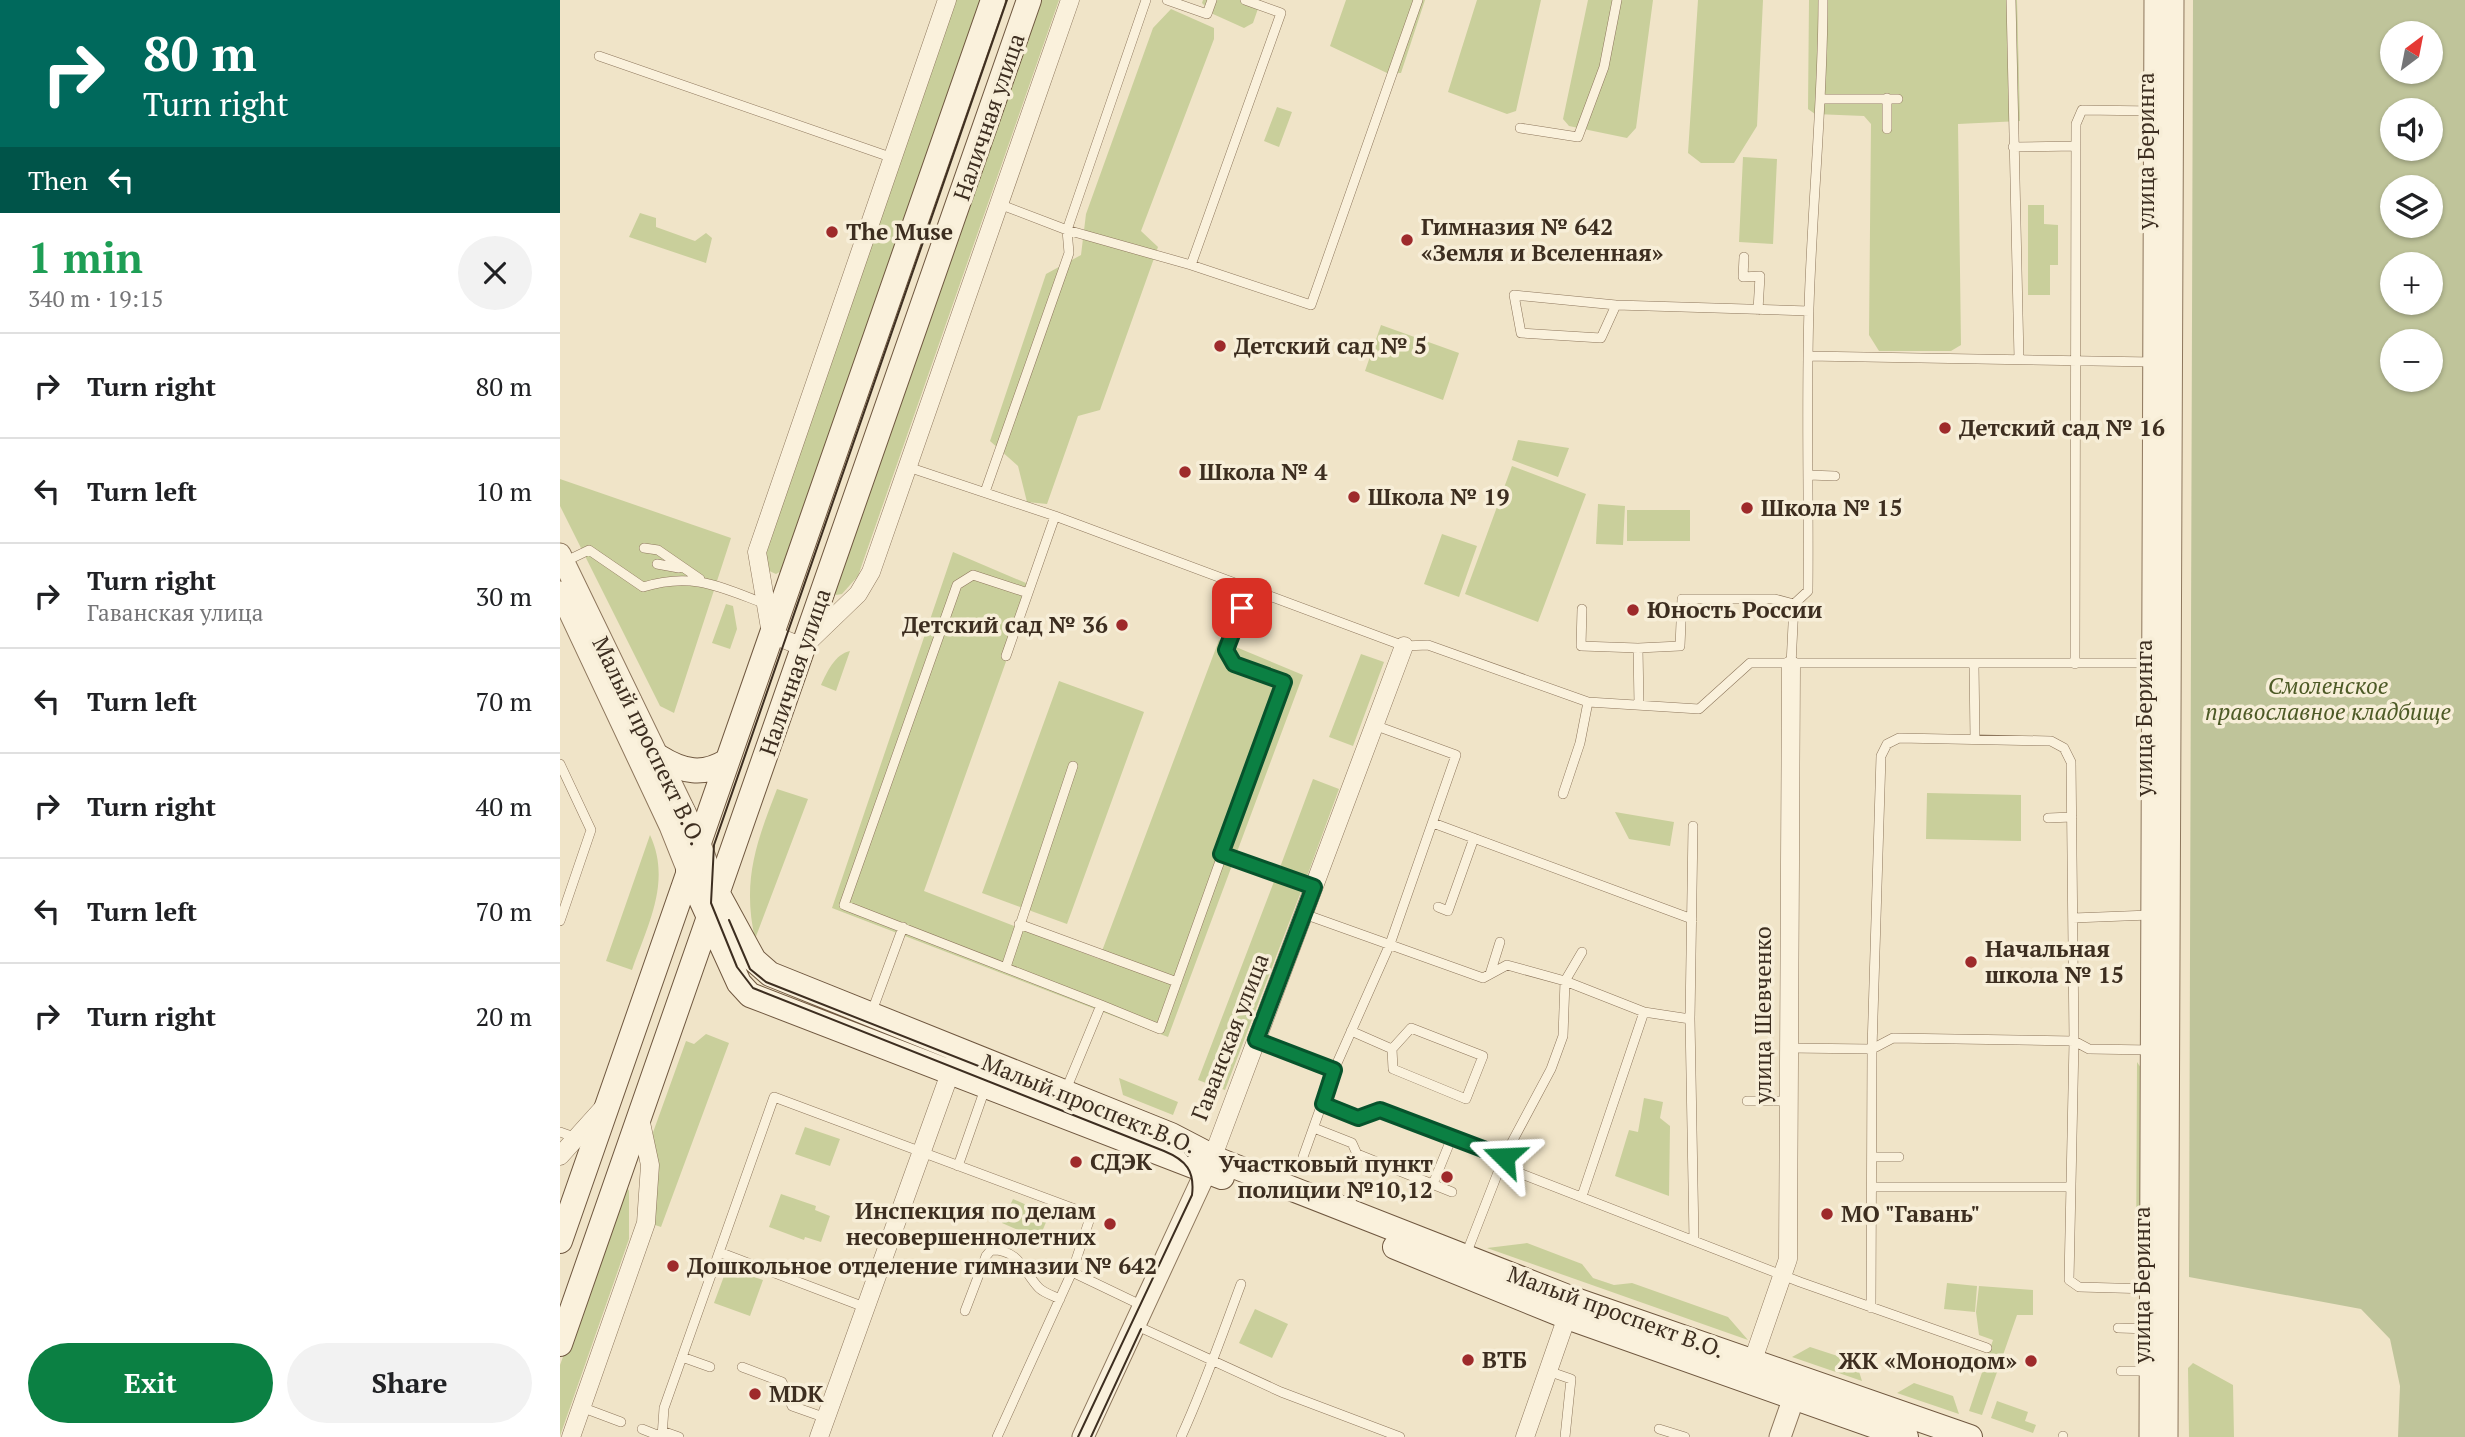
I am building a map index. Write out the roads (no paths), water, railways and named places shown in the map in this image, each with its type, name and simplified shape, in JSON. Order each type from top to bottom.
[{"type":"main road","name":"Наличная улица","points":[[560,1241],[993,0]]},
{"type":"main road","name":"Наличная улица","points":[[560,1344],[1029,0]]},
{"type":"main road","points":[[659,758],[690,771],[703,772],[727,761]]},
{"type":"main road","name":"Малый проспект В.О.","points":[[688,871],[739,983],[750,995],[954,1061],[1060,1103],[1171,1135],[1210,1164],[1570,1308],[1917,1429],[1970,1437]]},
{"type":"main road","name":"Малый проспект В.О.","points":[[718,894],[760,968],[871,1015],[954,1061]]},
{"type":"main road","name":"Малый проспект В.О.","points":[[1570,1308],[1753,1360],[1798,1387]]},
{"type":"street","points":[[947,0],[760,539],[757,566],[771,634],[803,647],[866,584],[1070,0]]},
{"type":"street","name":"улица Беринга","points":[[2155,0],[2164,111]]},
{"type":"street","name":"улица Беринга","points":[[2167,1437],[2159,1371],[2161,663],[2164,111],[2173,0]]},
{"type":"street","name":"Малый проспект В.О.","points":[[562,558],[577,620],[670,825],[688,871]]},
{"type":"street","name":"Малый проспект В.О.","points":[[560,592],[659,758],[698,841],[718,894]]},
{"type":"street","name":"Гаванская улица","points":[[1083,1437],[1210,1164],[1404,646]]},
{"type":"street","name":"улица Шевченко","points":[[1753,1360],[1788,1259],[1791,665]]},
{"type":"street","points":[[819,1437],[954,1061]]},
{"type":"street","points":[[560,1156],[567,1134],[609,1102]]},
{"type":"street","points":[[571,1437],[646,1223],[650,1165],[640,1116]]},
{"type":"street","points":[[1525,1437],[1570,1308]]},
{"type":"street","name":"улица Беринга","points":[[2150,1437],[2159,1371]]},
{"type":"street","points":[[1780,1437],[1798,1387]]},
{"type":"lane","points":[[985,492],[1069,253],[1067,230],[1146,0]]},
{"type":"lane","points":[[1167,0],[1207,14],[1212,0]]},
{"type":"lane","points":[[1191,265],[1280,13],[1245,0]]},
{"type":"lane","points":[[999,204],[1067,230],[1191,265],[1311,305],[1418,0]]},
{"type":"lane","points":[[1520,128],[1578,137],[1604,67],[1617,0]]},
{"type":"lane","points":[[1791,665],[1794,604],[1808,591],[1809,311],[1816,146],[1823,99],[1824,0]]},
{"type":"lane","points":[[2011,0],[2012,147],[2019,359]]},
{"type":"lane","points":[[599,56],[893,158]]},
{"type":"lane","points":[[1886,129],[1887,98]]},
{"type":"lane","points":[[1823,99],[1898,99]]},
{"type":"lane","points":[[2075,664],[2076,124],[2082,110],[2164,111]]},
{"type":"lane","points":[[2012,147],[2076,146]]},
{"type":"lane","points":[[1744,257],[1743,277],[1760,276],[1758,310]]},
{"type":"lane","points":[[1616,305],[1601,338],[1521,333],[1514,295],[1616,305],[1809,311]]},
{"type":"lane","points":[[1808,356],[2077,359],[2163,363]]},
{"type":"lane","points":[[908,467],[1055,516],[1404,646],[1428,645],[1588,702],[1699,709],[1750,663],[2161,663]]},
{"type":"lane","points":[[1809,475],[1835,476]]},
{"type":"lane","points":[[1006,656],[1055,516]]},
{"type":"lane","points":[[562,558],[601,547]]},
{"type":"lane","points":[[644,548],[658,550],[702,580],[763,603]]},
{"type":"lane","points":[[589,550],[612,561],[627,578],[643,587],[667,579],[702,580]]},
{"type":"lane","points":[[657,564],[686,570]]},
{"type":"lane","points":[[1028,593],[973,575],[957,585],[844,905],[1160,1028],[1284,682],[1234,664],[1226,650],[1249,588]]},
{"type":"lane","points":[[1582,609],[1581,646],[1638,648],[1680,646],[1682,599],[1775,599],[1794,604]]},
{"type":"lane","points":[[1638,648],[1639,705]]},
{"type":"lane","points":[[1974,664],[1975,739]]},
{"type":"lane","points":[[1563,794],[1580,743],[1588,702]]},
{"type":"lane","points":[[1303,1157],[1334,1070],[1390,944],[1456,755],[1374,725]]},
{"type":"lane","points":[[1871,1308],[1872,1049],[1881,756],[1887,744],[1899,738],[2051,741],[2064,748],[2071,762],[2074,1041],[2069,1280],[2079,1287],[2159,1290]]},
{"type":"lane","points":[[560,764],[591,830],[560,921]]},
{"type":"lane","points":[[1006,967],[1073,766]]},
{"type":"lane","points":[[2048,818],[2072,817]]},
{"type":"lane","points":[[1433,823],[1692,919]]},
{"type":"lane","points":[[1693,826],[1690,1019],[1694,1240]]},
{"type":"lane","points":[[1438,907],[1448,911],[1474,838]]},
{"type":"lane","points":[[1221,854],[1314,887]]},
{"type":"lane","points":[[1304,914],[1483,978],[1507,965],[1565,981],[1644,1012],[1690,1019]]},
{"type":"lane","points":[[2073,918],[2161,915]]},
{"type":"lane","points":[[1019,924],[1177,982]]},
{"type":"lane","points":[[871,1015],[904,927]]},
{"type":"lane","points":[[1490,974],[1500,942]]},
{"type":"lane","points":[[1462,1265],[1502,1161],[1551,1069],[1563,1036],[1565,981],[1582,952]]},
{"type":"lane","points":[[1060,1103],[1101,1005]]},
{"type":"lane","points":[[1583,1196],[1644,1012]]},
{"type":"lane","points":[[1411,1028],[1483,1056],[1466,1099],[1392,1069],[1392,1049],[1411,1028]]},
{"type":"lane","points":[[1351,1031],[1392,1049]]},
{"type":"lane","points":[[1789,1048],[1872,1049],[1894,1038],[2074,1041],[2089,1049],[2160,1050]]},
{"type":"lane","points":[[1256,1040],[1334,1070]]},
{"type":"lane","points":[[958,1166],[990,1075]]},
{"type":"lane","points":[[662,1435],[664,1408],[774,1097],[1091,1215],[1072,1272],[997,1437]]},
{"type":"lane","points":[[1747,1101],[1789,1101]]},
{"type":"lane","points":[[1323,1104],[1358,1118],[1380,1110],[1452,1137],[1583,1196],[1694,1240],[1871,1308],[1987,1348]]},
{"type":"lane","points":[[1314,1128],[1352,1143],[1357,1154],[1452,1192]]},
{"type":"lane","points":[[1433,1184],[1452,1137]]},
{"type":"lane","points":[[1872,1157],[1899,1157]]},
{"type":"lane","points":[[1872,1187],[2071,1187]]},
{"type":"lane","points":[[965,1311],[986,1256],[991,1250],[999,1250],[1024,1263],[1039,1288],[1060,1299]]},
{"type":"lane","points":[[719,1252],[867,1308]]},
{"type":"lane","points":[[1072,1272],[1210,1361],[1377,1433],[1399,1437]]},
{"type":"lane","points":[[1181,1437],[1204,1386],[1210,1361],[1241,1284]]},
{"type":"lane","points":[[2118,1328],[2159,1339]]},
{"type":"lane","points":[[682,1357],[710,1367]]},
{"type":"lane","points":[[742,1367],[782,1382],[792,1406],[826,1419]]},
{"type":"lane","points":[[1548,1371],[1570,1379],[1565,1437]]},
{"type":"lane","points":[[2121,1371],[2159,1371]]},
{"type":"lane","points":[[581,1407],[621,1422]]},
{"type":"lane","points":[[642,1429],[678,1437]]},
{"type":"lane","points":[[1659,1429],[1685,1437]]},
{"type":"tram line","points":[[1007,0],[714,845],[711,903],[737,967],[753,988],[1164,1151],[1178,1158],[1187,1167],[1192,1179],[1192,1195],[1078,1437]]},
{"type":"tram line","points":[[729,920],[750,969],[766,982],[1168,1141],[1181,1147],[1188,1156]]},
{"type":"tram line","points":[[1091,1437],[1141,1329]]},
{"type":"place","name":"The Muse","points":[[832,232]]},
{"type":"place","name":"Гимназия № 642 «Земля и Вселенная»","points":[[1407,240]]},
{"type":"place","name":"Детский сад № 5","points":[[1220,346]]},
{"type":"place","name":"Детский сад № 16","points":[[1945,428]]},
{"type":"place","name":"Школа № 4","points":[[1185,472]]},
{"type":"place","name":"Школа № 19","points":[[1354,497]]},
{"type":"place","name":"Школа № 15","points":[[1747,508]]},
{"type":"place","name":"Юность России","points":[[1633,610]]},
{"type":"place","name":"Детский сад № 36","points":[[1122,625]]},
{"type":"place","name":"Начальная школа № 15","points":[[1971,962]]},
{"type":"place","name":"СДЭК","points":[[1076,1162]]},
{"type":"place","name":"Участковый пункт полиции №10,12","points":[[1447,1177]]},
{"type":"place","name":"МО \"Гавань\"","points":[[1827,1214]]},
{"type":"place","name":"Инспекция по делам несовершеннолетних","points":[[1110,1224]]},
{"type":"place","name":"Дошкольное отделение гимназии № 642","points":[[673,1266]]},
{"type":"place","name":"ВТБ","points":[[1468,1360]]},
{"type":"place","name":"ЖК «Монодом»","points":[[2031,1361]]},
{"type":"place","name":"MDK","points":[[755,1394]]},
{"type":"park label","name":"Смоленское православное кладбище","points":[[2328,699]]}]
